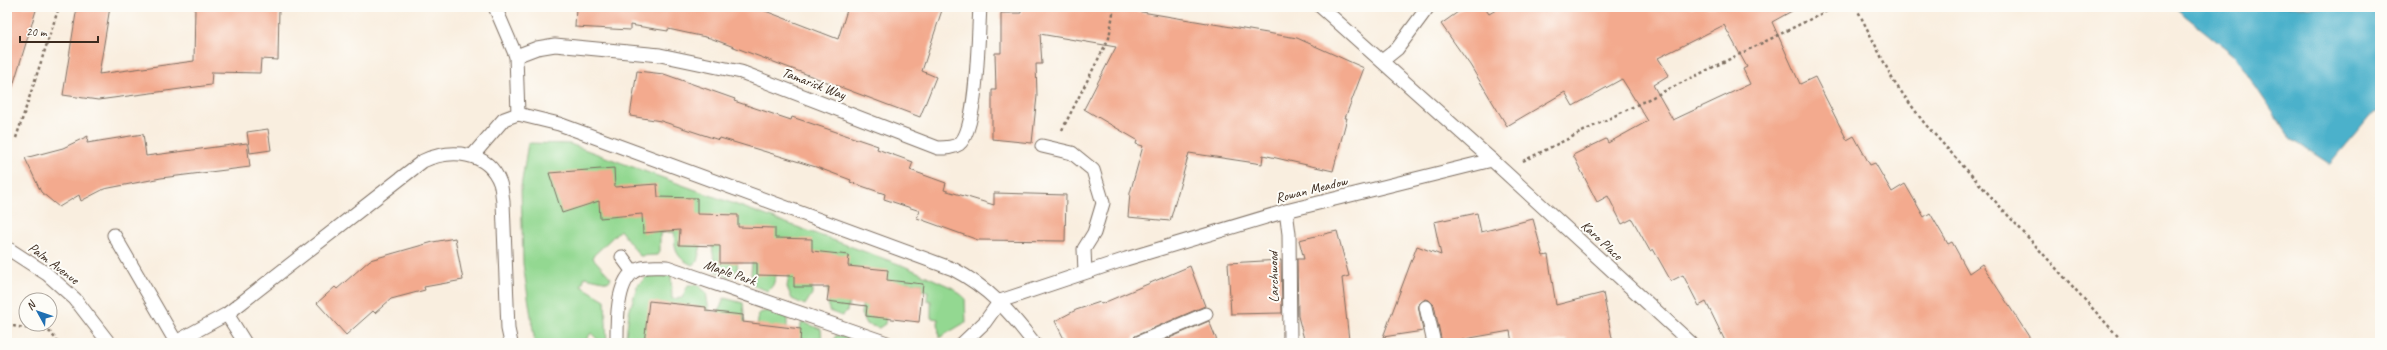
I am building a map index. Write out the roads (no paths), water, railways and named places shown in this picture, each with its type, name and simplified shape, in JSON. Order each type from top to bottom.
[{"type":"lane","points":[[495,7],[516,56],[518,114]]},
{"type":"lane","name":"Tamarisk Way","points":[[516,56],[537,48],[555,45],[660,55],[741,72],[938,148],[950,148],[960,144],[967,132],[973,115],[980,7]]},
{"type":"lane","points":[[1321,7],[1492,160]]},
{"type":"lane","points":[[1382,61],[1397,49],[1428,7]]},
{"type":"lane","points":[[473,155],[504,119],[518,114],[559,124],[953,269],[983,286],[1000,301],[1034,343]]},
{"type":"lane","points":[[1042,146],[1072,153],[1093,170],[1103,203],[1094,234],[1084,249],[1085,272]]},
{"type":"lane","points":[[114,235],[175,342],[227,314],[423,161],[437,155],[452,153],[473,155],[490,168],[500,183],[503,202],[508,329],[511,343]]},
{"type":"lane","name":"Karo Place","points":[[1492,160],[1690,343]]},
{"type":"lane","name":"Rowan Meadow","points":[[1000,301],[1085,272],[1286,211],[1492,160]]},
{"type":"lane","name":"Larchwood","points":[[1286,211],[1288,234],[1290,343]]},
{"type":"lane","name":"Palm Avenue","points":[[7,248],[48,274],[75,299],[109,343]]},
{"type":"lane","points":[[617,343],[617,316],[621,292],[633,272],[622,257]]},
{"type":"lane","name":"Maple Park","points":[[633,272],[649,266],[667,267],[887,343]]},
{"type":"lane","points":[[963,343],[985,322],[1000,301]]},
{"type":"lane","points":[[1426,307],[1434,343]]},
{"type":"lane","points":[[227,314],[245,343]]},
{"type":"lane","points":[[1138,343],[1206,314]]},
{"type":"water","points":[[2174,7],[2380,7],[2380,110],[2374,112],[2330,164],[2291,139],[2234,55]]}]
